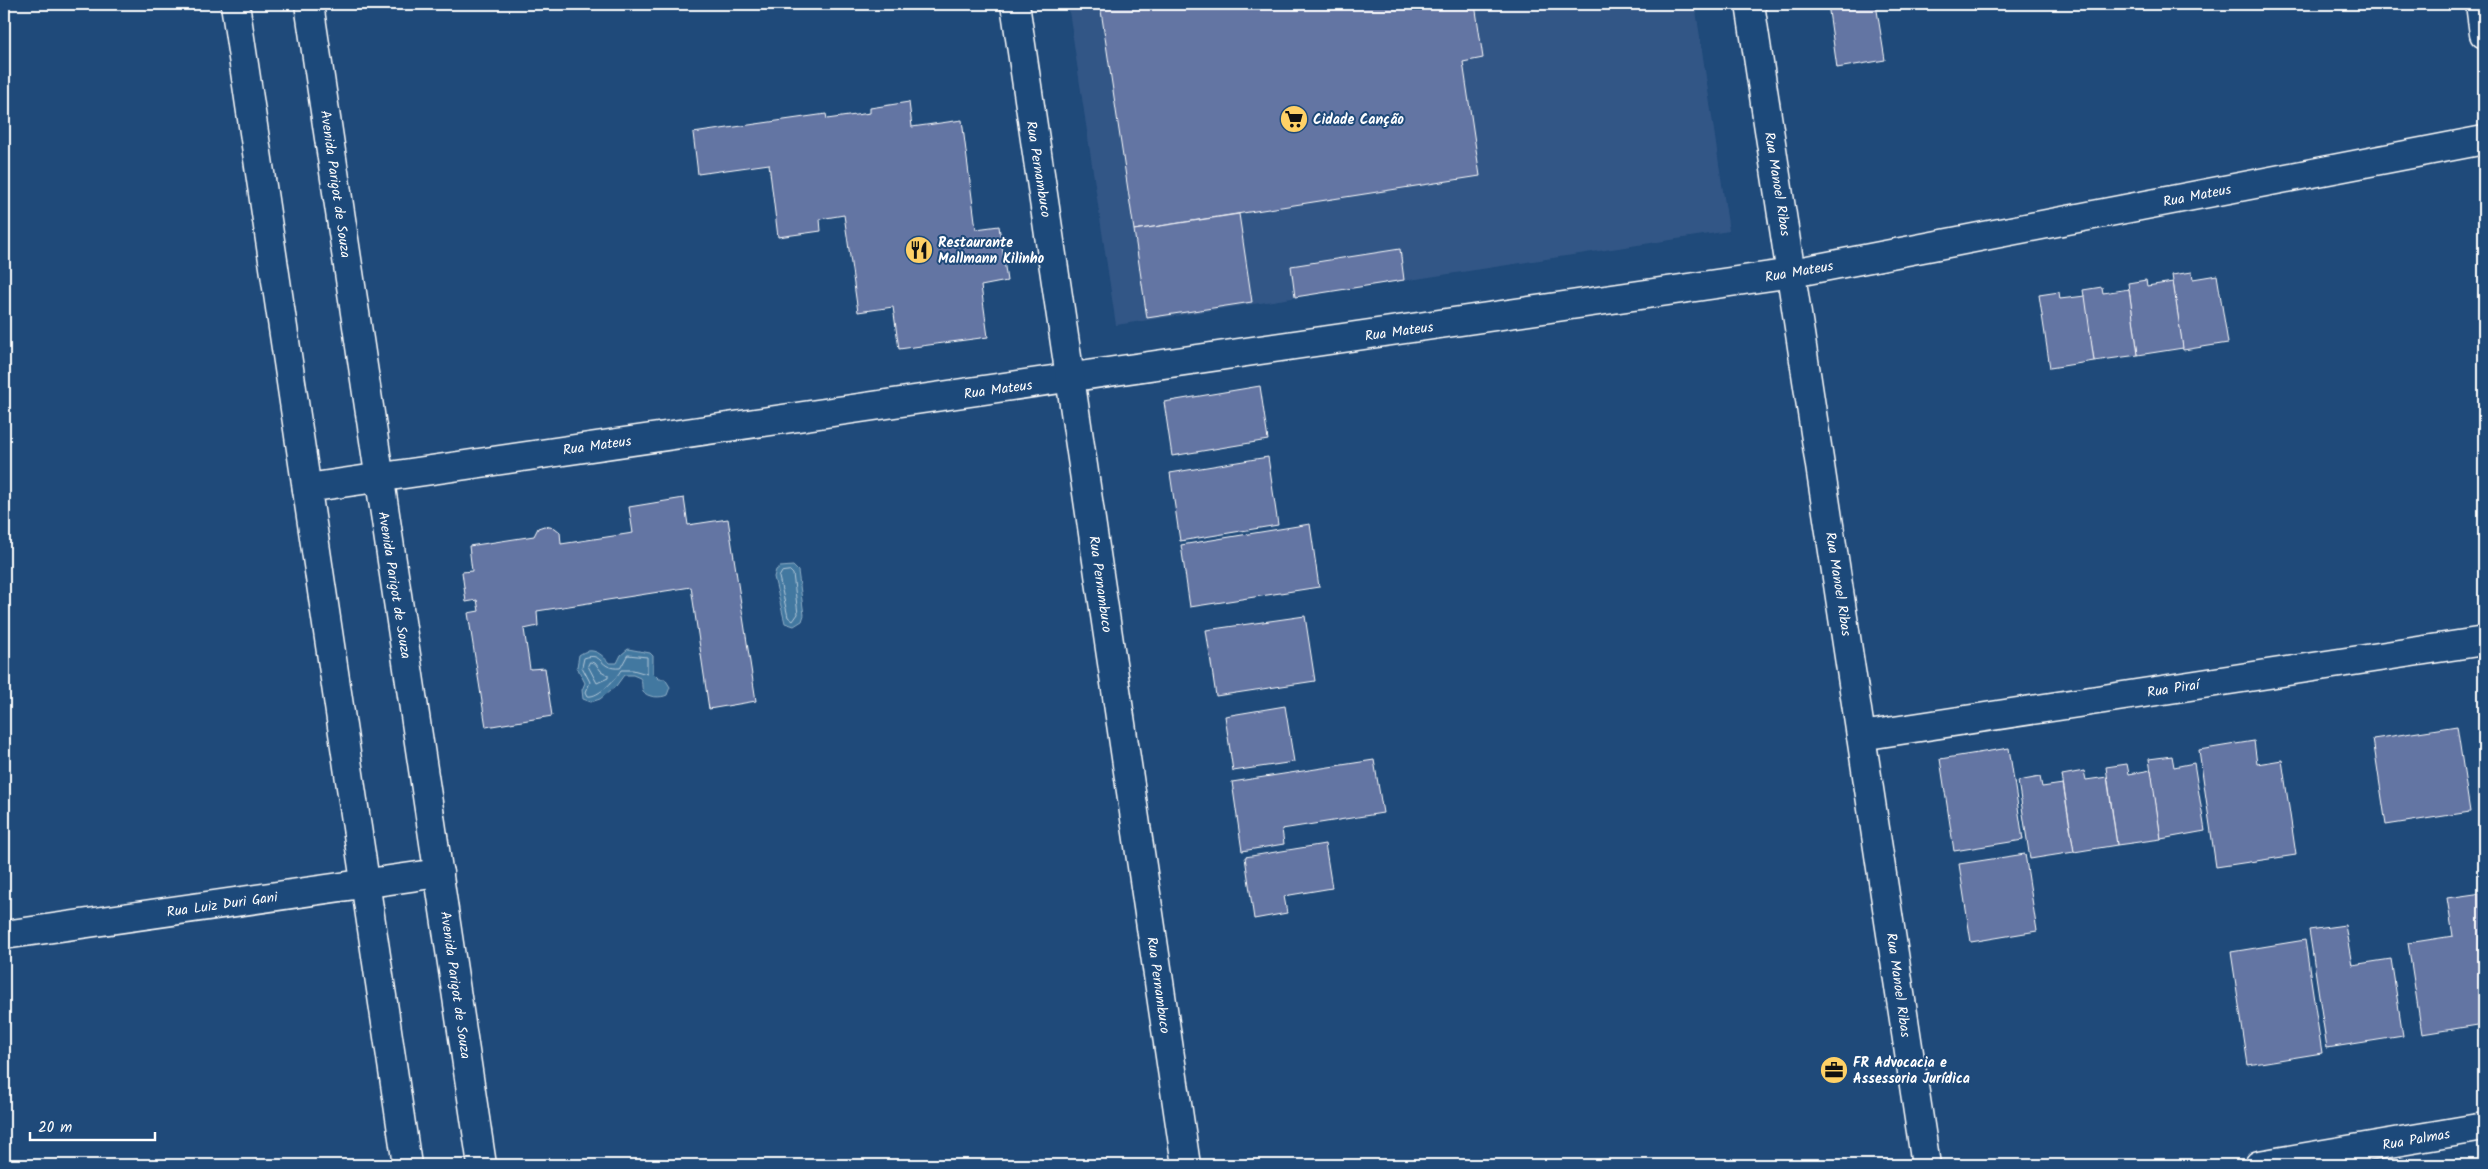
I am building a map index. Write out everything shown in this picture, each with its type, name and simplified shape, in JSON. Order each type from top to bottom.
[{"type":"street","points":[[235,4],[407,1165]]},
{"type":"street","name":"Avenida Parigot de Souza","points":[[309,4],[482,1165]]},
{"type":"street","name":"Rua Pernambuco","points":[[1014,4],[1071,378],[1186,1165]]},
{"type":"street","name":"Rua Manoel Ribas","points":[[1750,4],[1926,1165]]},
{"type":"street","points":[[2480,4],[2484,34]]},
{"type":"street","name":"Rua Mateus","points":[[307,488],[379,476],[1792,273],[2484,140]]},
{"type":"street","name":"Rua Piraí","points":[[1862,736],[2484,641]]},
{"type":"street","name":"Rua Luiz Duri Gani","points":[[4,935],[439,873]]},
{"type":"street","name":"Rua Palmas","points":[[2259,1165],[2484,1128]]},
{"type":"shaded area","points":[[1068,4],[1695,4],[1729,231],[1116,325]]},
{"type":"water","points":[[793,566],[798,571],[804,615],[802,621],[794,626],[785,623],[774,577],[776,570],[780,567]]},
{"type":"water","points":[[628,649],[650,653],[653,656],[653,673],[659,679],[665,679],[670,687],[667,695],[658,697],[648,695],[643,691],[640,678],[633,675],[624,675],[616,686],[600,699],[591,702],[583,699],[582,690],[585,683],[577,667],[579,655],[592,651],[603,656],[609,663],[617,663],[621,655]]},
{"type":"building","name":"Cidade Canção","points":[[1100,4],[1475,4],[1483,58],[1463,62],[1480,176],[1134,230]]},
{"type":"building","points":[[1828,4],[1876,4],[1885,60],[1837,68]]},
{"type":"building","points":[[909,102],[912,127],[962,120],[976,229],[999,226],[1007,281],[981,286],[988,337],[899,349],[893,307],[858,312],[844,215],[820,219],[821,231],[778,237],[769,164],[698,174],[693,133],[826,114],[827,119],[870,113],[870,108]]},
{"type":"building","points":[[1239,214],[1252,302],[1147,318],[1134,230]]},
{"type":"building","points":[[1400,249],[1404,280],[1295,297],[1291,266]]},
{"type":"building","points":[[2192,272],[2193,279],[2217,275],[2228,343],[2183,350],[2172,275]]},
{"type":"building","points":[[2146,280],[2147,286],[2173,282],[2183,348],[2138,355],[2128,283]]},
{"type":"building","points":[[2102,287],[2103,293],[2129,289],[2138,355],[2094,361],[2083,290]]},
{"type":"building","points":[[2059,292],[2060,299],[2085,296],[2094,361],[2050,368],[2039,295]]},
{"type":"building","points":[[1260,386],[1268,440],[1172,456],[1164,402]]},
{"type":"building","points":[[1268,457],[1278,525],[1180,541],[1170,473]]},
{"type":"building","points":[[684,498],[688,525],[728,519],[756,701],[709,709],[691,587],[537,611],[538,626],[524,629],[530,669],[545,668],[552,716],[486,727],[468,613],[479,611],[477,600],[466,602],[462,572],[472,571],[469,546],[534,536],[538,528],[544,526],[555,528],[560,532],[561,544],[633,533],[629,507]]},
{"type":"building","points":[[1310,524],[1319,587],[1190,607],[1181,545]]},
{"type":"building","points":[[1305,616],[1315,681],[1216,696],[1206,630]]},
{"type":"building","points":[[1285,706],[1294,762],[1233,771],[1225,716]]},
{"type":"building","points":[[2457,726],[2470,812],[2386,825],[2373,739]]},
{"type":"building","points":[[2254,741],[2257,764],[2282,760],[2296,855],[2216,867],[2199,750]]},
{"type":"building","points":[[2009,748],[2023,840],[1954,851],[1940,759]]},
{"type":"building","points":[[2172,756],[2174,767],[2194,763],[2205,831],[2161,839],[2149,759]]},
{"type":"building","points":[[1374,760],[1383,813],[1282,829],[1284,844],[1242,851],[1232,782]]},
{"type":"building","points":[[2127,764],[2129,774],[2151,770],[2161,839],[2117,845],[2106,767]]},
{"type":"building","points":[[2084,771],[2086,780],[2107,777],[2117,845],[2074,852],[2062,775]]},
{"type":"building","points":[[2040,777],[2042,787],[2063,784],[2074,852],[2030,859],[2018,781]]},
{"type":"building","points":[[1325,844],[1332,888],[1284,896],[1287,913],[1254,919],[1245,857]]},
{"type":"building","points":[[2025,854],[2037,931],[1971,942],[1959,864]]},
{"type":"building","points":[[2482,893],[2484,909],[2484,1024],[2422,1034],[2408,943],[2453,936],[2447,898]]},
{"type":"building","points":[[2345,925],[2352,965],[2391,959],[2403,1036],[2327,1048],[2309,930]]},
{"type":"building","points":[[2305,940],[2322,1053],[2248,1065],[2231,952]]},
{"type":"place","name":"Cidade Canção","points":[[1294,119]]},
{"type":"place","name":"Restaurante Mallmann Kilinho","points":[[919,250]]},
{"type":"place","name":"FR Advocacia e Assessoria Jurídica","points":[[1834,1070]]}]
